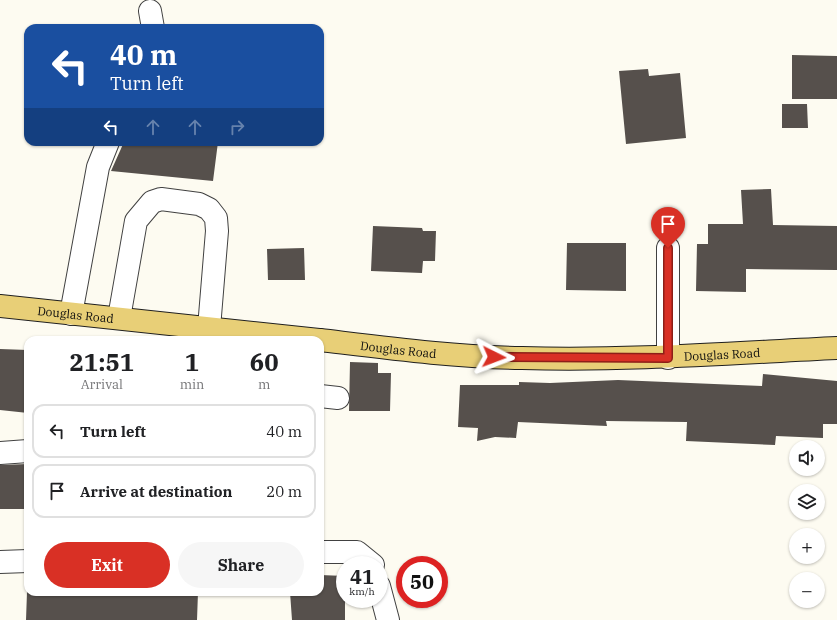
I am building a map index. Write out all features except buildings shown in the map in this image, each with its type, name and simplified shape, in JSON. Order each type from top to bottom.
[{"type":"main road","name":"Douglas Road","points":[[0,306],[283,336]]},
{"type":"main road","name":"Douglas Road","points":[[324,340],[450,355],[522,358],[668,358],[837,348]]},
{"type":"street","points":[[71,314],[98,167],[106,146]]},
{"type":"street","points":[[119,318],[136,221],[152,202],[161,199],[199,204],[209,209],[216,218],[218,231],[208,328]]},
{"type":"street","points":[[668,248],[668,358]]},
{"type":"street","points":[[0,452],[24,451]]},
{"type":"street","points":[[324,552],[357,552],[362,556]]},
{"type":"street","points":[[0,562],[24,561]]},
{"type":"street","points":[[385,608],[388,620]]},
{"type":"route","points":[[494,357],[668,358],[668,248]]}]
